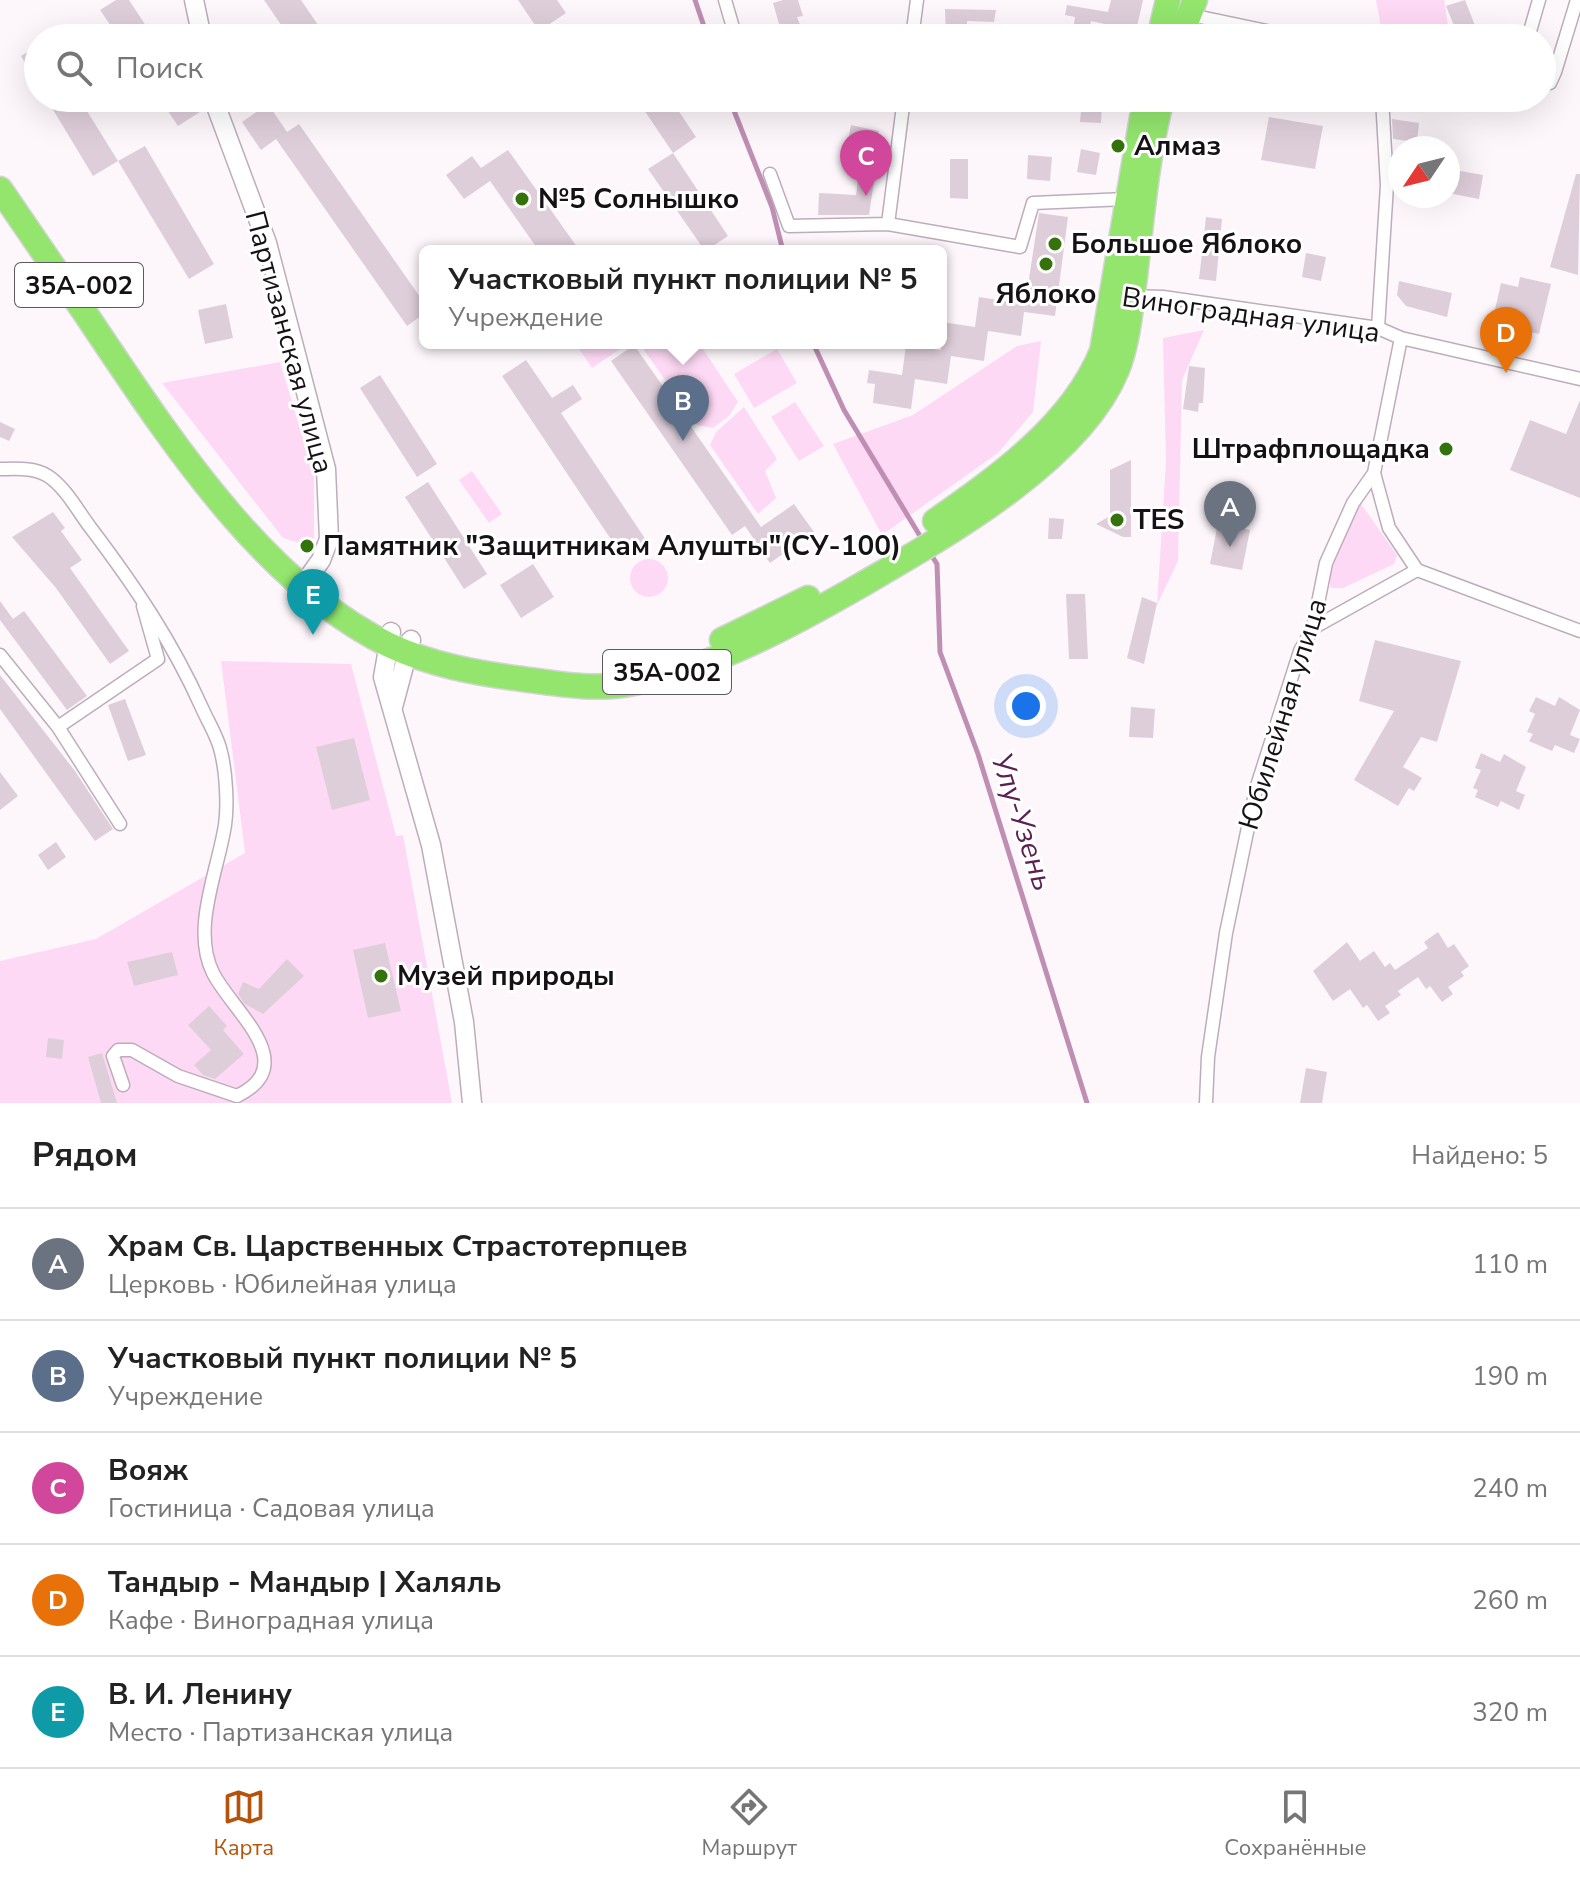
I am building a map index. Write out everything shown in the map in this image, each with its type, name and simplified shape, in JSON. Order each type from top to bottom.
[{"type":"highway","points":[[1168,24],[1180,6]]},
{"type":"highway","points":[[1121,296],[1126,199],[1143,112]]},
{"type":"highway","name":"35А-002","points":[[399,642],[435,662],[477,673],[561,685],[634,683],[708,662],[771,636],[932,532],[1018,486],[1097,409],[1119,367],[1121,296],[1158,112]]},
{"type":"highway","name":"35А-002","points":[[0,173],[163,409],[307,580]]},
{"type":"highway","name":"35А-002","points":[[0,189],[157,423],[277,564],[307,580],[356,618]]},
{"type":"highway","points":[[356,618],[399,642],[507,670],[576,679],[628,679],[707,647],[903,550]]},
{"type":"street","points":[[194,0],[199,24]]},
{"type":"street","points":[[914,24],[917,0]]},
{"type":"street","points":[[1532,24],[1539,0]]},
{"type":"street","points":[[1556,69],[1577,0]]},
{"type":"street","points":[[1180,6],[1248,24]]},
{"type":"street","name":"Партизанская улица","points":[[218,112],[267,243],[326,469],[329,539],[307,580]]},
{"type":"street","points":[[888,224],[902,112]]},
{"type":"street","points":[[1378,328],[1387,185],[1383,112]]},
{"type":"street","points":[[770,174],[789,226],[888,224],[1020,247],[1033,203],[1126,199]]},
{"type":"street","name":"Виноградная улица","points":[[1121,296],[1163,297],[1378,328],[1401,338],[1580,379]]},
{"type":"street","name":"Юбилейная улица","points":[[1206,1103],[1208,1057],[1226,933],[1256,789],[1300,651],[1313,628],[1326,563],[1353,503],[1374,473],[1401,338]]},
{"type":"street","points":[[0,469],[29,469],[48,476],[67,495],[141,595],[177,652],[221,752],[226,821],[202,941],[212,971],[241,1017],[260,1037],[265,1062],[260,1079],[237,1096],[178,1076],[132,1050],[118,1050],[113,1056],[123,1085]]},
{"type":"street","points":[[1374,473],[1389,528],[1417,570],[1580,631]]},
{"type":"street","points":[[1313,628],[1417,570]]},
{"type":"street","points":[[58,727],[148,669],[158,659],[141,595]]},
{"type":"street","points":[[356,618],[390,683]]},
{"type":"street","points":[[399,642],[390,683],[393,707],[431,845],[464,1022],[472,1103]]},
{"type":"street","points":[[0,655],[58,727],[120,824]]},
{"type":"street","points":[[390,683],[435,662]]},
{"type":"shaded area","points":[[1376,0],[1444,0],[1448,24],[1380,24]]},
{"type":"shaded area","points":[[1204,330],[1182,380],[1178,561],[1157,605],[1166,462],[1163,338]]},
{"type":"shaded area","points":[[1041,341],[1033,412],[998,453],[882,535],[833,444],[913,415],[1017,346]]},
{"type":"shaded area","points":[[579,349],[620,349],[592,368]]},
{"type":"shaded area","points":[[643,349],[703,349],[738,402],[729,416],[713,428],[697,425]]},
{"type":"shaded area","points":[[777,349],[797,383],[754,408],[734,374]]},
{"type":"shaded area","points":[[280,362],[314,475],[314,539],[303,544],[283,538],[162,383]]},
{"type":"shaded area","points":[[795,402],[824,446],[799,461],[771,417]]},
{"type":"shaded area","points":[[744,407],[777,459],[765,471],[776,498],[758,514],[710,445],[716,432]]},
{"type":"shaded area","points":[[472,471],[502,514],[489,523],[459,480]]},
{"type":"shaded area","points":[[1359,501],[1397,555],[1394,564],[1343,588],[1331,588],[1329,577],[1333,555]]},
{"type":"shaded area","points":[[649,559],[663,564],[668,578],[663,592],[649,597],[635,592],[630,578],[635,564]]},
{"type":"shaded area","points":[[221,661],[351,664],[396,836],[403,835],[452,1103],[0,1103],[0,961],[96,939],[245,853]]},
{"type":"building","points":[[116,0],[129,0],[145,24],[110,24],[100,10]]},
{"type":"building","points":[[264,0],[301,0],[317,24],[280,24]]},
{"type":"building","points":[[518,0],[557,0],[566,13],[550,24],[534,24]]},
{"type":"building","points":[[798,0],[803,16],[797,17],[800,24],[779,24],[773,3]]},
{"type":"building","points":[[1111,0],[1143,0],[1138,24],[1091,21],[1090,24],[1074,24],[1075,17],[1065,15],[1067,5],[1108,12]]},
{"type":"building","points":[[1465,0],[1474,24],[1453,24],[1446,6]]},
{"type":"building","points":[[945,9],[996,10],[994,22],[946,24]]},
{"type":"building","points":[[54,112],[88,112],[118,161],[93,176]]},
{"type":"building","points":[[168,112],[200,112],[178,126]]},
{"type":"building","points":[[256,112],[273,112],[287,132],[299,124],[419,295],[419,317],[407,326],[276,139],[261,150],[242,122]]},
{"type":"building","points":[[645,112],[679,112],[696,137],[673,153]]},
{"type":"building","points":[[1081,112],[1102,112],[1101,123],[1080,122]]},
{"type":"building","points":[[1269,117],[1323,126],[1315,169],[1261,160]]},
{"type":"building","points":[[1392,119],[1419,123],[1418,136],[1393,136]]},
{"type":"building","points":[[851,125],[879,131],[874,151],[847,145]]},
{"type":"building","points":[[145,146],[214,264],[189,279],[118,161]]},
{"type":"building","points":[[1081,149],[1100,153],[1096,175],[1077,172]]},
{"type":"building","name":"№5 Солнышко","points":[[508,150],[576,245],[535,245],[490,181],[464,199],[446,175],[472,156],[481,168]]},
{"type":"building","points":[[673,153],[728,236],[714,245],[701,245],[648,169]]},
{"type":"building","points":[[1028,155],[1052,157],[1050,181],[1027,179]]},
{"type":"building","points":[[950,159],[968,159],[968,199],[950,198]]},
{"type":"building","points":[[1460,171],[1483,175],[1479,199],[1460,195]]},
{"type":"building","points":[[1576,174],[1580,174],[1578,275],[1550,267]]},
{"type":"building","points":[[858,179],[874,181],[869,215],[818,215],[819,193],[856,195]]},
{"type":"building","name":"Яблоко","points":[[1039,213],[1068,217],[1055,316],[1024,312]]},
{"type":"building","points":[[1206,217],[1222,219],[1216,281],[1199,279]]},
{"type":"building","points":[[1306,253],[1326,257],[1321,281],[1302,277]]},
{"type":"building","points":[[1520,277],[1551,284],[1539,334],[1492,323],[1501,283],[1518,287]]},
{"type":"building","points":[[1399,281],[1452,293],[1447,317],[1406,306],[1397,295]]},
{"type":"building","points":[[979,297],[1025,304],[1021,336],[988,331],[984,361],[951,356],[947,384],[915,379],[911,409],[873,403],[875,384],[867,383],[869,370],[902,375],[905,349],[947,349],[947,323],[975,327]]},
{"type":"building","points":[[226,304],[233,338],[205,344],[198,310]]},
{"type":"building","points":[[628,349],[637,349],[761,527],[794,504],[814,532],[770,563],[745,526],[732,535],[611,361]]},
{"type":"building","points":[[526,360],[552,398],[573,385],[582,399],[561,413],[646,540],[622,556],[502,376]]},
{"type":"building","points":[[1189,366],[1205,368],[1203,403],[1199,403],[1198,412],[1183,409]]},
{"type":"building","points":[[380,375],[437,464],[417,477],[360,388]]},
{"type":"building","points":[[1580,400],[1580,498],[1510,470],[1530,420],[1566,434]]},
{"type":"building","points":[[0,422],[15,429],[9,441],[0,437]]},
{"type":"building","points":[[1131,460],[1131,537],[1123,537],[1096,524],[1110,516],[1110,470]]},
{"type":"building","points":[[428,482],[487,574],[464,589],[405,497]]},
{"type":"building","points":[[53,512],[65,528],[61,531],[82,560],[70,568],[129,651],[110,664],[56,588],[12,537]]},
{"type":"building","points":[[1049,518],[1064,519],[1062,539],[1048,539]]},
{"type":"building","points":[[1218,523],[1250,530],[1242,570],[1210,564]]},
{"type":"building","points":[[533,564],[554,597],[521,618],[500,585]]},
{"type":"building","points":[[1066,594],[1085,594],[1088,659],[1069,659]]},
{"type":"building","points":[[1142,597],[1157,603],[1144,664],[1127,658]]},
{"type":"building","points":[[0,601],[13,619],[24,611],[87,696],[67,710],[0,620]]},
{"type":"building","points":[[1375,640],[1461,661],[1437,742],[1421,737],[1403,767],[1422,778],[1414,791],[1409,788],[1398,806],[1354,780],[1394,711],[1359,701]]},
{"type":"building","points":[[0,675],[75,771],[113,829],[95,841],[0,709]]},
{"type":"building","points":[[1536,697],[1555,706],[1559,697],[1580,710],[1570,735],[1580,739],[1574,753],[1555,745],[1552,751],[1529,741],[1533,734],[1527,732],[1535,714],[1529,711]]},
{"type":"building","points":[[125,699],[146,755],[128,761],[108,705]]},
{"type":"building","points":[[1131,707],[1155,709],[1153,738],[1129,737]]},
{"type":"building","points":[[354,738],[370,800],[332,810],[316,747]]},
{"type":"building","points":[[1481,753],[1500,762],[1504,754],[1526,767],[1516,791],[1525,795],[1519,810],[1501,801],[1498,807],[1475,797],[1478,790],[1473,788],[1481,770],[1475,768]]},
{"type":"building","points":[[0,772],[18,796],[0,810]]},
{"type":"building","points":[[56,842],[66,857],[48,870],[38,855]]},
{"type":"building","points":[[1438,932],[1448,948],[1454,944],[1469,966],[1461,972],[1464,976],[1448,987],[1453,994],[1442,1002],[1430,986],[1426,989],[1418,977],[1398,991],[1401,995],[1385,1006],[1390,1013],[1378,1021],[1367,1005],[1363,1008],[1350,989],[1333,1001],[1313,971],[1347,942],[1360,961],[1374,951],[1385,967],[1390,963],[1395,970],[1428,948],[1424,942]]},
{"type":"building","points":[[385,943],[401,1011],[368,1018],[353,950]]},
{"type":"building","points":[[172,952],[178,975],[134,986],[127,962]]},
{"type":"building","points":[[287,959],[304,976],[263,1014],[245,1004],[238,994],[243,982],[259,989]]},
{"type":"building","points":[[209,1006],[227,1026],[223,1030],[244,1054],[215,1079],[203,1075],[194,1065],[211,1050],[188,1025]]},
{"type":"building","points":[[48,1038],[64,1040],[62,1059],[46,1057]]},
{"type":"building","points":[[102,1053],[117,1103],[101,1103],[88,1057]]},
{"type":"building","points":[[1306,1068],[1327,1072],[1322,1103],[1300,1103]]},
{"type":"waterway","name":"Улу-Узень","points":[[695,0],[703,24]]},
{"type":"waterway","name":"Улу-Узень","points":[[735,112],[772,207],[782,245]]},
{"type":"waterway","name":"Улу-Узень","points":[[816,349],[844,410],[923,541]]},
{"type":"waterway","name":"Улу-Узень","points":[[930,553],[937,564],[940,652],[978,754],[1087,1103]]},
{"type":"place","name":"Алмаз","points":[[1118,146]]},
{"type":"place","name":"Вояж","points":[[866,196]]},
{"type":"place","name":"№5 Солнышко","points":[[522,199]]},
{"type":"place","name":"Большое Яблоко","points":[[1055,244]]},
{"type":"place","name":"Яблоко","points":[[1046,264]]},
{"type":"place","name":"Тандыр - Мандыр | Халяль","points":[[1506,373]]},
{"type":"place","name":"Участковый пункт полиции № 5","points":[[683,441]]},
{"type":"place","name":"Штрафплощадка","points":[[1446,449]]},
{"type":"place","name":"TES","points":[[1117,520]]},
{"type":"place","name":"Памятник \"Защитникам Алушты\"(СУ-100)","points":[[307,546]]},
{"type":"place","name":"Храм Св. Царственных Страстотерпцев","points":[[1230,547]]},
{"type":"place","name":"В. И. Ленину","points":[[313,635]]},
{"type":"place","name":"Музей природы","points":[[381,976]]}]
